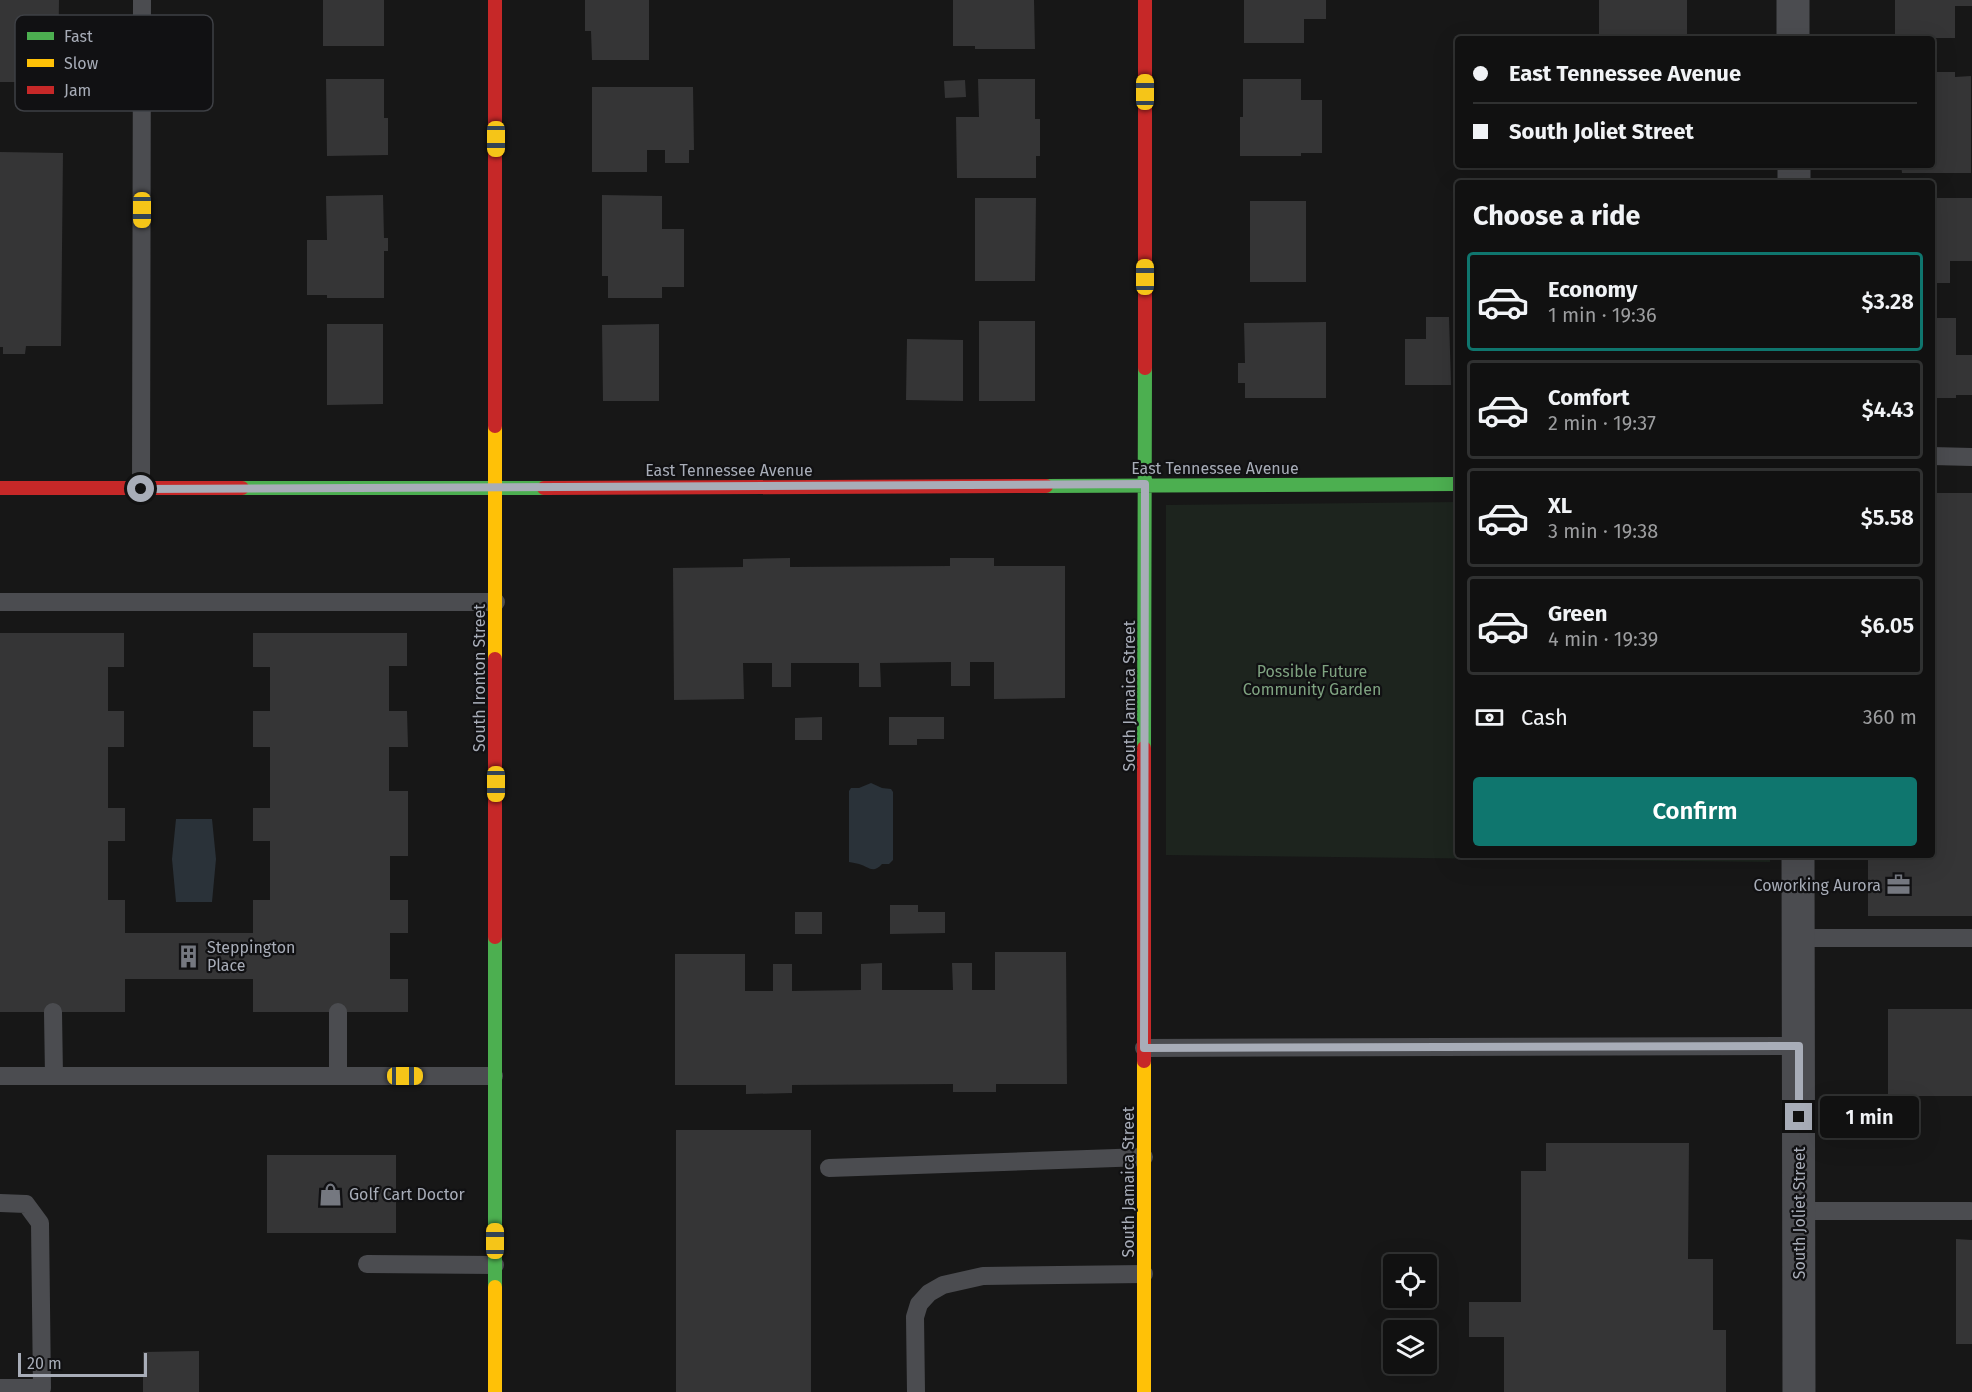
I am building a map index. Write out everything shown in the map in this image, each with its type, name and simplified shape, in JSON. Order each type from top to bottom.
[{"type":"street","name":"South Ironton Street","points":[[495,0],[495,1392]]},
{"type":"street","name":"South Jamaica Street","points":[[1144,1392],[1145,0]]},
{"type":"street","points":[[1793,0],[1793,36]]},
{"type":"street","name":"East Tennessee Avenue","points":[[0,488],[1455,483]]},
{"type":"street","name":"South Joliet Street","points":[[1798,858],[1799,1392]]},
{"type":"lane","points":[[142,0],[142,15]]},
{"type":"lane","points":[[141,489],[142,111]]},
{"type":"lane","points":[[1935,456],[1972,456]]},
{"type":"lane","points":[[0,602],[496,602]]},
{"type":"lane","points":[[1798,938],[1972,938]]},
{"type":"lane","points":[[53,1012],[54,1076]]},
{"type":"lane","points":[[338,1012],[338,1076]]},
{"type":"lane","points":[[1144,1048],[1799,1046]]},
{"type":"lane","points":[[0,1076],[494,1076]]},
{"type":"lane","points":[[830,1168],[1144,1157]]},
{"type":"lane","points":[[0,1203],[26,1204],[40,1223],[42,1388],[0,1388]]},
{"type":"lane","points":[[1799,1211],[1970,1211]]},
{"type":"lane","points":[[367,1264],[495,1265]]},
{"type":"lane","points":[[916,1392],[915,1317],[919,1304],[929,1293],[943,1285],[983,1276],[1144,1274]]},
{"type":"green space","name":"Possible Future Community Garden","points":[[1455,502],[1455,858],[1770,858],[1770,862],[1166,855],[1166,505]]},
{"type":"shaded area","points":[[871,783],[891,789],[893,792],[893,860],[876,869],[849,862],[849,791],[851,788],[859,788]]},
{"type":"shaded area","points":[[176,819],[212,819],[216,859],[212,902],[176,902],[172,859]]},
{"type":"building","points":[[0,0],[59,0],[59,15],[15,15],[15,82],[0,82]]},
{"type":"building","points":[[323,0],[384,0],[384,46],[323,46]]},
{"type":"building","points":[[585,0],[649,0],[649,60],[592,60],[591,31],[585,31]]},
{"type":"building","points":[[953,0],[1034,0],[1035,49],[975,49],[975,46],[953,46]]},
{"type":"building","points":[[1244,0],[1326,0],[1326,19],[1304,19],[1304,43],[1244,43]]},
{"type":"building","points":[[1599,0],[1687,0],[1687,36],[1599,36]]},
{"type":"building","points":[[1895,0],[1972,0],[1972,6],[1955,6],[1955,38],[1895,36]]},
{"type":"building","points":[[1935,72],[1955,72],[1955,77],[1971,76],[1971,173],[1902,173],[1901,168],[1935,168]]},
{"type":"building","points":[[326,79],[384,79],[384,118],[388,118],[388,155],[327,156]]},
{"type":"building","points":[[978,79],[1035,79],[1035,119],[1040,119],[1040,156],[1036,156],[1036,178],[957,178],[956,117],[979,117]]},
{"type":"building","points":[[1243,79],[1301,79],[1301,100],[1322,100],[1322,153],[1301,153],[1301,156],[1240,156]]},
{"type":"building","points":[[965,80],[966,97],[945,98],[944,81]]},
{"type":"building","points":[[592,87],[693,87],[694,150],[689,150],[689,163],[665,163],[665,150],[647,150],[647,172],[592,172]]},
{"type":"building","points":[[0,152],[63,153],[61,346],[26,346],[25,354],[3,354],[3,347],[0,347]]},
{"type":"building","points":[[383,195],[384,238],[388,238],[388,251],[384,251],[384,298],[327,298],[327,295],[307,295],[307,240],[327,240],[326,196]]},
{"type":"building","points":[[602,195],[662,196],[662,229],[684,229],[684,287],[662,287],[662,298],[608,298],[608,276],[602,276]]},
{"type":"building","points":[[975,198],[1036,198],[1035,281],[975,281]]},
{"type":"building","points":[[1935,198],[1972,198],[1972,261],[1950,261],[1950,283],[1935,283]]},
{"type":"building","points":[[1250,201],[1306,201],[1306,282],[1250,282]]},
{"type":"building","points":[[1426,317],[1449,317],[1451,385],[1405,385],[1405,339],[1426,339]]},
{"type":"building","points":[[1935,318],[1956,318],[1956,355],[1972,355],[1972,395],[1956,395],[1956,398],[1935,398]]},
{"type":"building","points":[[979,321],[1035,321],[1035,401],[979,401]]},
{"type":"building","points":[[1326,322],[1326,398],[1245,398],[1245,383],[1238,383],[1238,363],[1245,363],[1244,323]]},
{"type":"building","points":[[327,324],[383,324],[383,404],[327,405]]},
{"type":"building","points":[[659,324],[659,401],[603,401],[602,325]]},
{"type":"building","points":[[907,339],[963,340],[963,401],[906,400]]},
{"type":"building","points":[[1935,493],[1972,493],[1972,916],[1868,916],[1868,858],[1935,858]]},
{"type":"building","points":[[790,558],[790,567],[950,566],[950,558],[994,558],[994,566],[1065,566],[1065,698],[994,699],[994,662],[970,662],[970,686],[951,686],[951,662],[880,663],[881,687],[859,687],[859,663],[791,663],[791,687],[772,687],[772,663],[743,663],[744,699],[674,700],[673,568],[743,567],[743,559]]},
{"type":"building","points":[[0,633],[124,633],[124,667],[108,667],[108,711],[124,711],[124,747],[108,747],[108,808],[125,808],[125,841],[108,841],[108,900],[125,900],[125,933],[253,933],[253,900],[270,900],[270,841],[253,841],[253,808],[270,808],[270,747],[253,747],[253,711],[270,711],[270,667],[253,667],[253,633],[407,633],[407,666],[389,666],[389,711],[407,711],[408,747],[389,747],[389,791],[408,791],[408,856],[390,856],[390,900],[408,900],[408,933],[390,933],[390,979],[408,979],[408,1012],[253,1012],[253,979],[125,979],[125,1012],[0,1012]]},
{"type":"building","points":[[822,717],[822,740],[795,740],[795,718]]},
{"type":"building","points":[[889,717],[944,717],[944,739],[917,739],[917,745],[889,745]]},
{"type":"building","points":[[890,905],[918,905],[918,912],[945,912],[945,933],[890,934]]},
{"type":"building","points":[[795,912],[822,912],[822,934],[795,934]]},
{"type":"building","points":[[995,952],[1066,952],[1067,1084],[996,1084],[996,1092],[953,1092],[953,1084],[792,1085],[792,1093],[746,1094],[746,1085],[675,1085],[675,954],[745,954],[745,991],[773,991],[773,964],[792,964],[792,991],[861,990],[861,964],[882,963],[882,990],[953,990],[952,963],[972,963],[972,990],[995,990]]},
{"type":"building","points":[[1888,1009],[1972,1009],[1972,1096],[1888,1096]]},
{"type":"building","points":[[676,1130],[811,1130],[811,1392],[676,1392]]},
{"type":"building","points":[[1546,1143],[1689,1143],[1688,1259],[1713,1259],[1713,1330],[1726,1330],[1726,1392],[1504,1392],[1504,1337],[1469,1337],[1469,1302],[1521,1302],[1521,1171],[1546,1171]]},
{"type":"building","name":"Golf Cart Doctor","points":[[267,1155],[396,1155],[396,1233],[267,1233]]},
{"type":"building","points":[[1956,1239],[1972,1240],[1972,1344],[1956,1344]]},
{"type":"building","points":[[199,1351],[199,1392],[143,1392],[143,1352]]},
{"type":"traffic: fast","points":[[1144,748],[1145,368]]},
{"type":"traffic: fast","points":[[1046,486],[1455,484]]},
{"type":"traffic: fast","points":[[242,488],[544,488]]},
{"type":"traffic: fast","points":[[495,937],[495,1287]]},
{"type":"traffic: slow","points":[[495,426],[495,659]]},
{"type":"traffic: slow","points":[[1144,1061],[1144,1392]]},
{"type":"traffic: slow","points":[[495,1287],[495,1392]]},
{"type":"traffic: jam","points":[[495,0],[495,426]]},
{"type":"traffic: jam","points":[[1145,0],[1145,368]]},
{"type":"traffic: jam","points":[[544,488],[1046,486]]},
{"type":"traffic: jam","points":[[0,488],[242,488]]},
{"type":"traffic: jam","points":[[495,659],[495,937]]},
{"type":"traffic: jam","points":[[1144,748],[1144,1061]]},
{"type":"place","name":"Coworking Aurora","points":[[1899,885]]},
{"type":"place","name":"Steppington Place","points":[[189,956]]},
{"type":"place","name":"Golf Cart Doctor","points":[[331,1194]]},
{"type":"route","points":[[141,489],[1145,484],[1144,1048],[1799,1046],[1799,1117]]}]
